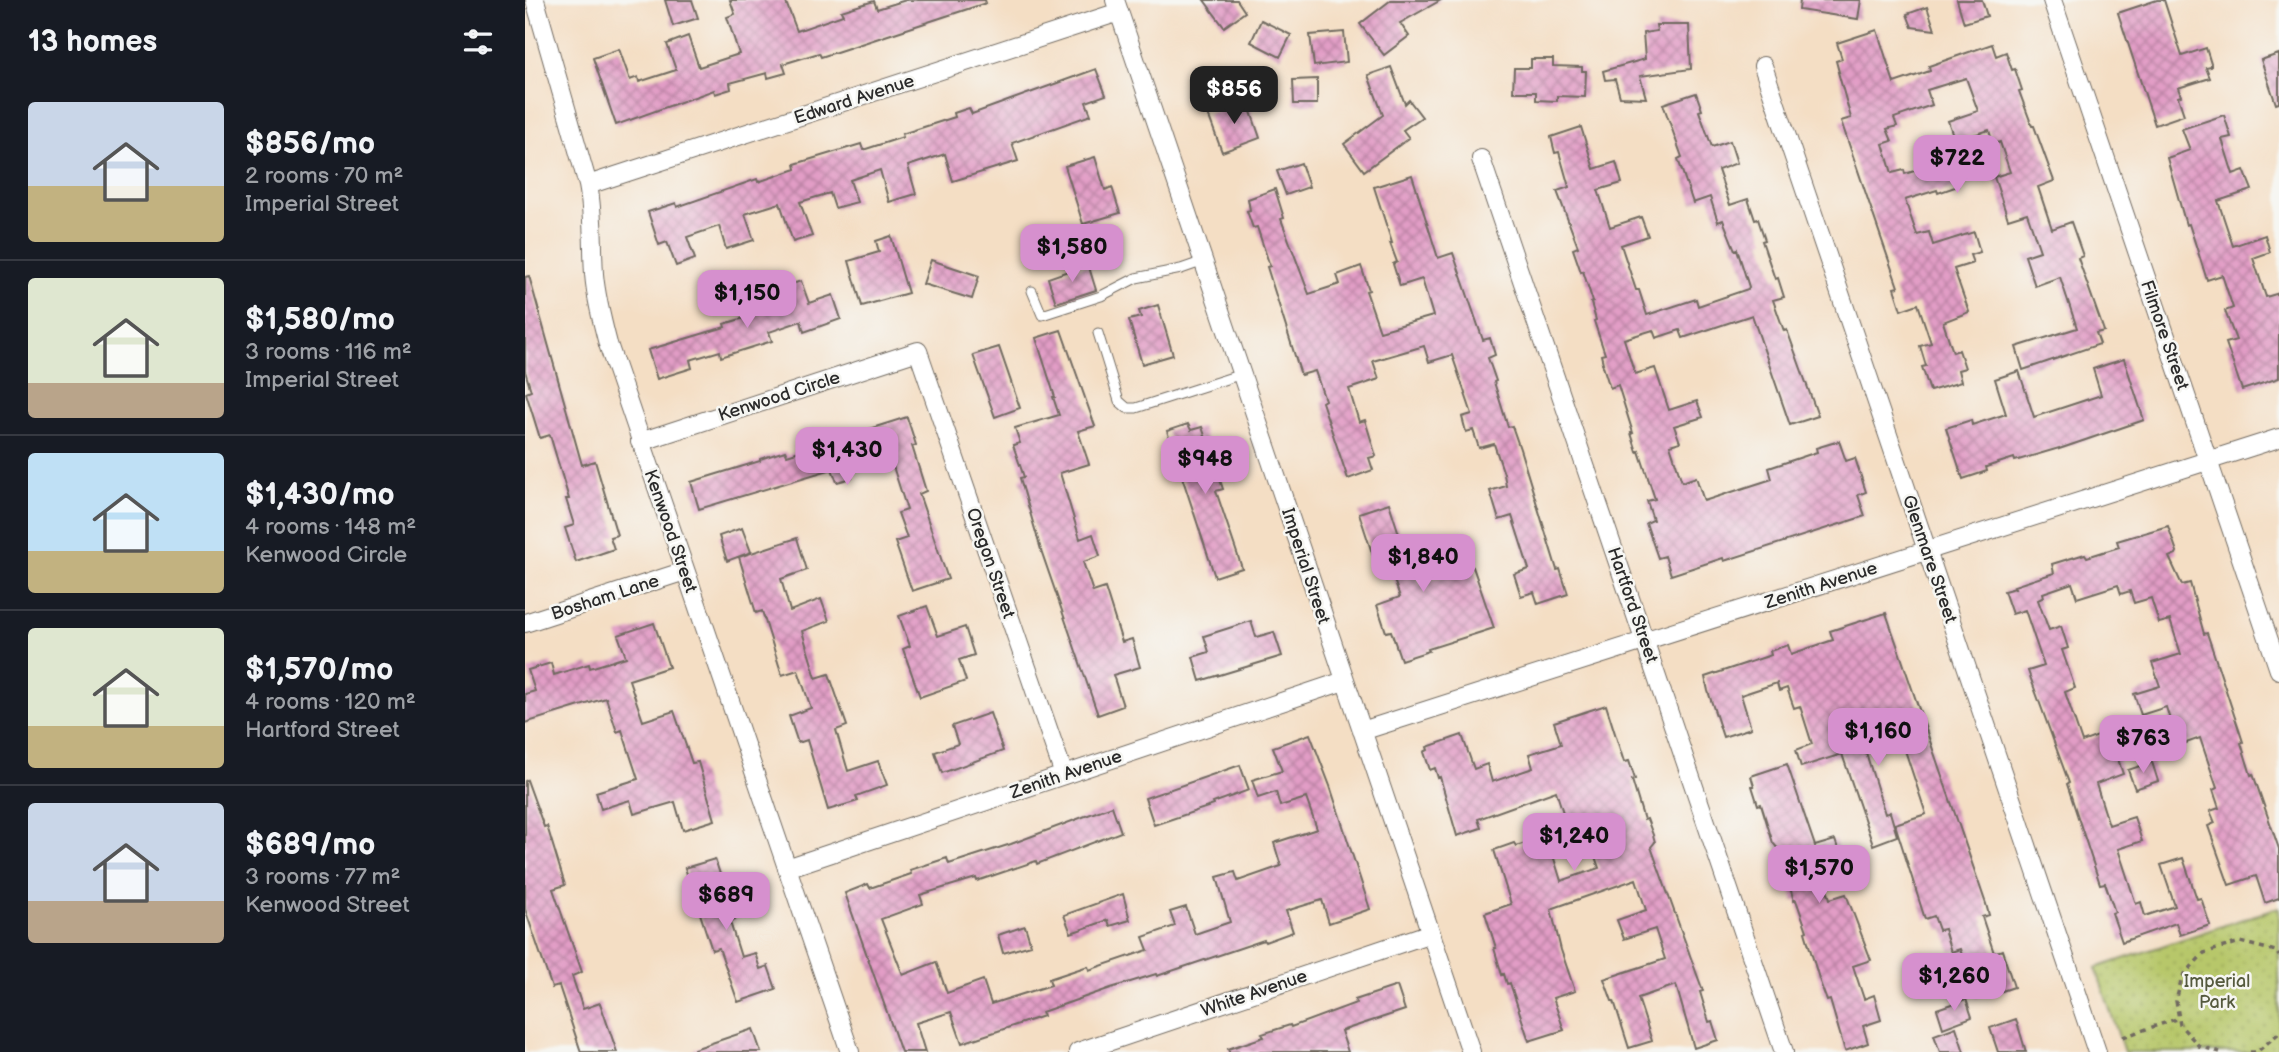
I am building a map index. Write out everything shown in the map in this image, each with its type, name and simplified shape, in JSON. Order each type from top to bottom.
[{"type":"street","name":"Kenwood Street","points":[[535,0],[588,186],[593,211],[594,272],[608,344],[850,1052]]},
{"type":"street","name":"Filmore Street","points":[[2052,0],[2279,670]]},
{"type":"street","name":"Edward Avenue","points":[[588,186],[1117,6]]},
{"type":"street","name":"Imperial Street","points":[[1117,6],[1471,1052]]},
{"type":"street","name":"Glenmare Street","points":[[1763,66],[2097,1052]]},
{"type":"street","name":"Hartford Street","points":[[1481,159],[1784,1052]]},
{"type":"street","name":"Kenwood Circle","points":[[641,442],[918,351]]},
{"type":"street","name":"Oregon Street","points":[[918,351],[1064,775]]},
{"type":"street","name":"Zenith Avenue","points":[[1362,731],[2279,438]]},
{"type":"street","name":"Bosham Lane","points":[[525,623],[685,571]]},
{"type":"street","name":"Zenith Avenue","points":[[787,868],[1344,681]]},
{"type":"street","name":"White Avenue","points":[[1078,1052],[1430,933]]},
{"type":"lane","points":[[1032,291],[1042,315],[1101,296],[1136,278],[1181,269],[1204,261]]},
{"type":"lane","points":[[1098,333],[1119,401],[1126,408],[1136,408],[1242,374]]},
{"type":"path","points":[[2220,1052],[2199,1046],[2181,1025],[2176,1001],[2182,977],[2204,953],[2241,942],[2276,951],[2279,956]]},
{"type":"path","points":[[2123,1037],[2179,1018]]},
{"type":"path","points":[[2249,1052],[2257,1052],[2279,1033]]},
{"type":"green space","name":"Imperial Park","points":[[2279,907],[2279,1052],[2124,1052],[2096,968]]},
{"type":"building","points":[[665,0],[692,0],[698,18],[673,26]]},
{"type":"building","points":[[730,0],[785,0],[797,31],[843,15],[841,11],[874,1],[877,9],[906,0],[985,0],[986,3],[821,57],[819,53],[783,64],[786,73],[768,78],[767,73],[730,83],[731,89],[715,94],[714,90],[616,125],[593,58],[619,49],[630,80],[638,77],[639,82],[676,70],[667,44],[688,36],[699,67],[739,54],[727,17],[735,14]]},
{"type":"building","points":[[1204,0],[1237,0],[1245,12],[1224,27]]},
{"type":"building","points":[[1391,0],[1441,0],[1400,23],[1409,36],[1384,55],[1360,24]]},
{"type":"building","points":[[1800,0],[1861,0],[1858,19],[1799,10]]},
{"type":"building","points":[[1957,0],[1982,0],[1987,16],[1964,23]]},
{"type":"building","points":[[2164,0],[2182,56],[2206,48],[2211,67],[2206,68],[2210,78],[2178,88],[2184,115],[2155,125],[2118,13]]},
{"type":"building","points":[[1927,7],[1935,30],[1912,27],[1907,14]]},
{"type":"building","points":[[1261,20],[1291,35],[1280,57],[1251,42]]},
{"type":"building","points":[[1656,25],[1689,25],[1691,69],[1640,76],[1646,98],[1620,97],[1615,79],[1605,80],[1603,71],[1645,59],[1643,33],[1657,31]]},
{"type":"building","points":[[1877,30],[1894,83],[1930,71],[1929,66],[1992,44],[1996,56],[2006,52],[2012,70],[2015,69],[2022,90],[2019,91],[2054,181],[2038,187],[2052,229],[2071,222],[2083,256],[2078,258],[2104,331],[2096,333],[2100,344],[2023,370],[2016,347],[2077,328],[2060,277],[2035,286],[2025,256],[2040,251],[2027,213],[2008,219],[1994,177],[2010,172],[2000,142],[1993,144],[1989,130],[1955,141],[1948,121],[1978,111],[1966,78],[1927,90],[1932,105],[1894,118],[1897,126],[1887,129],[1892,141],[1883,144],[1892,173],[1904,170],[1905,174],[1949,160],[1958,186],[1905,200],[1917,235],[1929,232],[1933,245],[1974,232],[1980,252],[1970,255],[1973,263],[1954,269],[1969,312],[1943,322],[1953,352],[1959,350],[1965,368],[1958,370],[1961,382],[1930,391],[1922,367],[1926,366],[1920,346],[1931,343],[1918,304],[1901,310],[1894,288],[1898,287],[1841,121],[1851,118],[1838,72],[1836,61],[1842,59],[1837,43]]},
{"type":"building","points":[[1344,32],[1347,62],[1314,66],[1310,35]]},
{"type":"building","points":[[2279,54],[2279,103],[2276,104],[2261,60]]},
{"type":"building","points":[[1531,59],[1553,59],[1553,66],[1582,67],[1582,71],[1586,71],[1585,97],[1557,96],[1557,101],[1536,100],[1536,92],[1513,92],[1514,68],[1531,68]]},
{"type":"building","points":[[1391,67],[1405,104],[1409,100],[1422,117],[1403,130],[1409,138],[1364,171],[1344,144],[1383,115],[1368,75]]},
{"type":"building","points":[[1096,69],[1106,95],[1086,102],[1091,115],[1012,143],[1018,161],[953,181],[945,154],[908,166],[916,194],[889,202],[880,170],[850,180],[857,202],[835,208],[830,193],[800,202],[812,236],[793,242],[780,203],[745,214],[754,240],[726,249],[719,226],[687,237],[695,259],[676,266],[667,242],[659,245],[648,212],[676,203],[677,207],[757,179],[758,182],[796,169],[795,164],[861,144],[863,150],[955,117],[954,113],[969,108],[972,114]]},
{"type":"building","points":[[1317,79],[1317,104],[1294,104],[1293,80]]},
{"type":"building","points":[[1696,93],[1702,110],[1699,111],[1712,147],[1730,141],[1737,163],[1718,170],[1730,205],[1748,199],[1755,220],[1758,219],[1765,240],[1762,241],[1784,297],[1773,300],[1784,331],[1787,330],[1818,416],[1790,425],[1752,315],[1683,338],[1680,330],[1656,338],[1653,330],[1624,339],[1635,374],[1655,368],[1669,410],[1697,401],[1703,417],[1674,426],[1680,442],[1670,445],[1682,482],[1696,477],[1704,501],[1772,479],[1769,468],[1817,452],[1816,448],[1839,441],[1846,461],[1855,458],[1866,492],[1858,495],[1865,516],[1671,575],[1665,556],[1658,558],[1646,523],[1653,520],[1647,501],[1655,499],[1639,451],[1637,452],[1618,385],[1610,388],[1602,363],[1601,355],[1605,354],[1594,321],[1593,302],[1573,249],[1578,247],[1557,191],[1569,187],[1559,152],[1555,153],[1551,137],[1581,127],[1594,169],[1616,162],[1622,183],[1598,190],[1610,227],[1641,217],[1648,236],[1621,245],[1647,315],[1696,299],[1698,306],[1749,287],[1737,249],[1735,250],[1723,220],[1718,222],[1710,197],[1693,203],[1678,159],[1682,157],[1663,104]]},
{"type":"building","points":[[1247,100],[1260,138],[1222,152],[1208,114]]},
{"type":"building","points":[[2224,115],[2231,137],[2222,139],[2233,174],[2244,170],[2252,190],[2218,201],[2233,246],[2265,235],[2270,252],[2253,258],[2266,297],[2279,293],[2279,378],[2242,390],[2226,343],[2236,340],[2225,311],[2233,308],[2222,275],[2207,280],[2189,224],[2186,225],[2167,158],[2190,150],[2182,129]]},
{"type":"building","points":[[1095,157],[1105,190],[1112,187],[1120,213],[1083,224],[1065,166]]},
{"type":"building","points":[[1301,163],[1309,187],[1286,195],[1277,171]]},
{"type":"building","points":[[1412,175],[1438,258],[1453,253],[1483,340],[1490,338],[1495,355],[1488,358],[1496,381],[1494,382],[1508,427],[1512,426],[1557,570],[1560,569],[1568,594],[1538,604],[1534,592],[1521,596],[1514,574],[1529,569],[1512,516],[1499,520],[1490,491],[1506,486],[1504,474],[1494,444],[1479,448],[1473,430],[1466,432],[1462,417],[1472,414],[1452,355],[1429,362],[1424,346],[1373,361],[1379,379],[1349,389],[1359,422],[1365,420],[1376,456],[1369,458],[1373,470],[1348,479],[1322,402],[1325,400],[1315,371],[1301,375],[1267,267],[1270,266],[1257,227],[1253,228],[1247,211],[1250,210],[1248,199],[1275,189],[1284,218],[1281,219],[1309,294],[1340,284],[1337,275],[1361,266],[1369,290],[1366,291],[1380,331],[1433,316],[1422,279],[1400,286],[1393,264],[1397,262],[1374,187]]},
{"type":"building","points":[[891,236],[908,293],[862,306],[849,261],[879,252],[876,241]]},
{"type":"building","points":[[931,260],[979,276],[972,299],[923,284]]},
{"type":"building","points":[[1088,264],[1096,290],[1056,303],[1048,278]]},
{"type":"building","points":[[529,276],[582,465],[595,461],[617,535],[610,537],[614,549],[576,562],[565,528],[574,525],[566,499],[569,499],[550,435],[540,438],[526,393],[531,391],[525,371],[525,277]]},
{"type":"building","points":[[801,281],[809,303],[833,295],[841,319],[804,332],[801,321],[769,332],[772,341],[721,357],[720,351],[690,360],[692,368],[657,379],[648,350],[775,309],[769,292]]},
{"type":"building","points":[[1158,305],[1173,355],[1142,364],[1129,320],[1141,317],[1139,311]]},
{"type":"building","points":[[1061,330],[1095,426],[1078,431],[1089,464],[1060,473],[1080,539],[1093,534],[1100,556],[1083,562],[1093,592],[1105,588],[1122,642],[1132,639],[1140,667],[1113,675],[1123,706],[1098,715],[1041,550],[1020,478],[1024,477],[1013,445],[1020,443],[1015,428],[1059,415],[1036,338]]},
{"type":"building","points":[[999,347],[1020,408],[995,417],[973,355]]},
{"type":"building","points":[[2124,359],[2144,420],[2059,449],[1986,467],[1987,471],[1963,479],[1946,428],[1971,420],[1972,425],[2006,414],[1995,379],[2019,371],[2034,417],[2101,395],[2093,369]]},
{"type":"building","points":[[907,417],[916,445],[912,446],[926,491],[919,494],[948,579],[912,591],[895,542],[907,538],[898,513],[907,510],[889,454],[849,469],[852,478],[837,482],[832,469],[699,509],[691,482],[785,451],[787,455]]},
{"type":"building","points":[[1188,424],[1191,430],[1202,427],[1223,489],[1216,491],[1242,568],[1215,577],[1167,431]]},
{"type":"building","points":[[1389,503],[1419,583],[1473,567],[1494,628],[1401,660],[1391,631],[1386,632],[1377,605],[1400,597],[1385,555],[1374,559],[1359,513]]},
{"type":"building","points":[[2168,526],[2177,552],[2169,557],[2182,585],[2190,583],[2204,634],[2207,633],[2243,742],[2241,743],[2251,775],[2253,774],[2279,849],[2279,898],[2265,903],[2256,876],[2229,885],[2208,826],[2215,823],[2210,811],[2219,808],[2213,790],[2217,788],[2200,738],[2178,746],[2166,707],[2141,715],[2134,694],[2160,686],[2152,663],[2181,654],[2170,620],[2159,623],[2151,598],[2134,603],[2130,591],[2121,594],[2118,585],[2077,598],[2072,583],[2043,593],[2044,597],[2038,600],[2049,630],[2061,626],[2068,648],[2062,650],[2075,688],[2065,692],[2082,742],[2109,732],[2123,774],[2096,784],[2109,825],[2134,817],[2142,841],[2118,849],[2136,904],[2141,902],[2145,916],[2175,906],[2161,865],[2183,858],[2197,899],[2201,898],[2210,925],[2180,935],[2176,923],[2122,942],[2105,883],[2100,884],[2067,784],[2069,783],[2028,671],[2044,666],[2025,610],[2012,614],[2004,591],[2054,573],[2052,564],[2119,547],[2117,541]]},
{"type":"building","points":[[742,528],[751,552],[727,561],[719,536]]},
{"type":"building","points":[[797,538],[807,570],[781,579],[790,611],[821,599],[829,621],[802,631],[816,678],[829,674],[847,726],[836,730],[848,771],[878,761],[887,785],[856,796],[858,801],[828,810],[807,740],[798,743],[789,716],[811,708],[798,670],[782,675],[762,611],[756,613],[739,557]]},
{"type":"building","points":[[927,606],[938,636],[965,627],[974,655],[959,660],[966,681],[920,697],[903,649],[910,646],[899,616]]},
{"type":"building","points":[[1886,613],[1986,904],[1989,915],[1982,917],[1994,953],[2002,950],[2014,987],[1999,992],[1976,998],[1960,949],[1951,952],[1944,929],[1939,930],[1934,916],[1925,919],[1895,824],[1926,814],[1899,732],[1863,743],[1885,814],[1890,812],[1897,836],[1873,845],[1842,754],[1801,767],[1796,750],[1812,744],[1800,706],[1794,708],[1787,688],[1779,691],[1777,683],[1741,695],[1751,728],[1723,737],[1708,691],[1705,677],[1771,655],[1770,651],[1788,645],[1791,654],[1833,640],[1830,631]]},
{"type":"building","points":[[1251,621],[1256,637],[1274,632],[1282,656],[1200,681],[1193,657],[1209,652],[1204,636]]},
{"type":"building","points":[[654,623],[669,667],[629,680],[643,721],[674,711],[692,763],[698,762],[715,820],[683,830],[675,802],[634,814],[630,800],[601,809],[596,792],[638,779],[622,730],[617,732],[606,698],[525,723],[525,694],[535,691],[528,670],[551,663],[554,675],[589,664],[590,668],[626,657],[618,635]]},
{"type":"building","points":[[1606,705],[1624,762],[1629,761],[1644,820],[1647,819],[1655,842],[1651,847],[1703,991],[1700,992],[1709,1022],[1712,1021],[1718,1040],[1694,1048],[1676,985],[1638,998],[1652,1041],[1629,1048],[1604,979],[1665,959],[1655,929],[1624,939],[1617,920],[1646,910],[1636,879],[1551,909],[1575,991],[1553,998],[1564,1030],[1529,1041],[1510,983],[1507,984],[1504,974],[1502,975],[1485,913],[1511,904],[1494,850],[1547,836],[1561,881],[1599,868],[1587,834],[1556,844],[1551,829],[1566,822],[1556,791],[1478,819],[1481,828],[1457,836],[1440,777],[1438,778],[1435,768],[1430,770],[1424,752],[1428,750],[1427,747],[1462,735],[1474,769],[1487,764],[1492,782],[1533,768],[1529,754],[1561,744],[1554,722]]},
{"type":"building","points":[[990,713],[1003,751],[942,773],[935,752],[958,744],[952,726]]},
{"type":"building","points":[[1310,734],[1370,909],[1329,923],[1322,900],[1286,911],[1293,932],[1111,988],[1042,1012],[1043,1016],[962,1043],[951,1012],[916,1023],[925,1052],[901,1052],[845,893],[868,884],[870,888],[911,874],[910,870],[947,858],[949,864],[1011,844],[1112,806],[1121,832],[1037,864],[1036,861],[977,881],[976,878],[920,895],[923,904],[881,919],[903,975],[936,962],[947,993],[983,980],[991,1004],[1051,985],[1049,979],[1088,966],[1089,970],[1148,950],[1143,937],[1175,926],[1170,912],[1186,907],[1195,934],[1230,922],[1217,877],[1235,872],[1238,881],[1281,866],[1274,843],[1317,829],[1306,798],[1280,806],[1276,792],[1258,798],[1252,780],[1282,771],[1273,747]]},
{"type":"building","points":[[2152,762],[2158,781],[2135,789],[2128,770]]},
{"type":"building","points":[[1787,764],[1815,846],[1835,840],[1843,863],[1821,870],[1830,899],[1846,894],[1871,960],[1853,966],[1864,999],[1874,995],[1881,1020],[1863,1026],[1868,1043],[1845,1051],[1830,1000],[1827,1001],[1820,982],[1805,932],[1807,931],[1796,900],[1794,901],[1779,850],[1773,843],[1761,804],[1758,805],[1752,786],[1751,776]]},
{"type":"building","points":[[1240,765],[1249,790],[1154,825],[1145,798]]},
{"type":"building","points":[[527,780],[544,827],[547,826],[565,885],[553,889],[582,972],[572,976],[583,1009],[600,1003],[617,1052],[581,1052],[559,986],[552,988],[525,909]]},
{"type":"building","points":[[715,859],[735,920],[730,922],[741,957],[755,953],[760,969],[768,966],[776,989],[738,1002],[719,948],[712,950],[685,868]]},
{"type":"building","points":[[1123,894],[1130,920],[1110,926],[1108,920],[1071,933],[1064,915]]},
{"type":"building","points":[[1025,926],[1031,945],[1003,953],[998,935]]},
{"type":"building","points":[[1397,986],[1405,1010],[1341,1031],[1348,1052],[1229,1052],[1228,1049],[1264,1037],[1262,1034],[1290,1025],[1291,1027]]},
{"type":"building","points":[[1966,999],[1972,1017],[1943,1028],[1937,1009]]},
{"type":"building","points":[[2016,1019],[2026,1052],[1998,1052],[1990,1028]]},
{"type":"building","points":[[1956,1027],[1964,1052],[1940,1052],[1934,1035]]},
{"type":"building","points":[[753,1029],[761,1052],[694,1052],[694,1049]]}]
